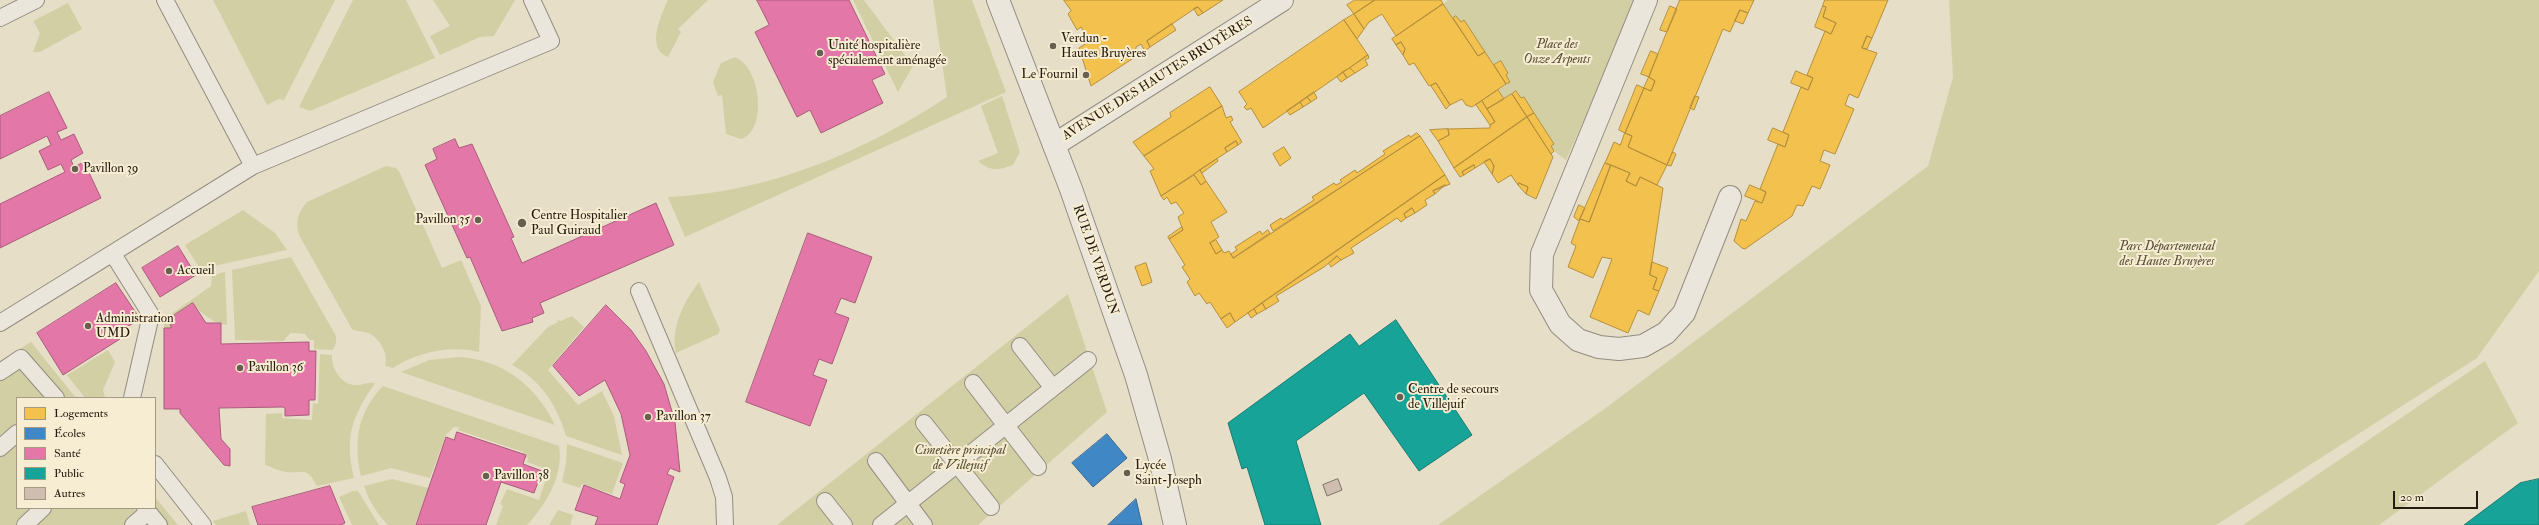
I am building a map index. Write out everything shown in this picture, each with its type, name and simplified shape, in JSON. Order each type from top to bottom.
[{"type":"street","name":"RUE DE VERDUN","points":[[998,0],[1054,145],[1136,375],[1160,459],[1175,525]]},
{"type":"street","name":"AVENUE DES HAUTES BRUYÈRES","points":[[1054,145],[1282,0]]},
{"type":"street","points":[[1646,0],[1542,254],[1541,290],[1560,324],[1578,340],[1599,347],[1619,349],[1643,346],[1666,333],[1684,313],[1730,197]]},
{"type":"lane","points":[[0,18],[36,0]]},
{"type":"lane","points":[[165,0],[253,166]]},
{"type":"lane","points":[[0,323],[253,166],[551,41],[532,0]]},
{"type":"lane","points":[[112,254],[151,315],[132,397]]},
{"type":"lane","points":[[639,291],[718,478],[724,497],[725,525]]},
{"type":"lane","points":[[1020,346],[1053,388]]},
{"type":"lane","points":[[0,372],[21,358],[55,397]]},
{"type":"lane","points":[[881,525],[1088,360]]},
{"type":"lane","points":[[973,383],[1038,466]]},
{"type":"lane","points":[[924,423],[991,506]]},
{"type":"lane","points":[[0,448],[16,434]]},
{"type":"lane","points":[[876,461],[924,525]]},
{"type":"lane","points":[[156,465],[203,525]]},
{"type":"lane","points":[[825,502],[844,525]]},
{"type":"lane","points":[[24,525],[42,509]]},
{"type":"lane","points":[[133,525],[146,510],[159,525]]},
{"type":"green space","points":[[213,0],[335,0],[284,100],[279,99],[267,105]]},
{"type":"green space","points":[[353,0],[406,0],[435,58],[310,111],[299,107]]},
{"type":"green space","points":[[433,0],[515,0],[494,36],[480,37],[440,55],[430,36],[450,26]]},
{"type":"green space","points":[[668,0],[708,0],[678,29],[681,32],[668,57],[661,53],[657,47],[656,39],[659,23]]},
{"type":"green space","points":[[853,0],[864,0],[913,66],[898,92]]},
{"type":"green space","points":[[933,0],[972,0],[1006,92],[685,237],[668,197],[706,194],[743,187],[779,178],[814,166],[882,135],[947,97]]},
{"type":"green space","name":"Place des Onze Arpents","points":[[1448,0],[1636,0],[1634,9],[1566,160],[1554,151],[1516,91],[1504,99],[1498,90],[1510,82],[1506,75],[1508,73],[1501,61],[1494,65],[1464,21],[1461,22],[1456,16],[1453,18],[1443,4]]},
{"type":"green space","name":"Parc Départemental des Hautes Bruyères","points":[[1949,0],[2539,0],[2539,271],[2477,358],[2216,525],[1438,525],[1603,410],[1928,166],[1953,77]]},
{"type":"green space","points":[[68,3],[82,29],[40,52],[33,52],[40,33],[33,21]]},
{"type":"green space","points":[[735,57],[744,63],[751,73],[756,86],[758,100],[758,113],[755,125],[749,134],[741,139],[726,134],[722,95],[718,96],[713,82],[721,63]]},
{"type":"green space","points":[[1002,96],[1020,152],[1013,165],[995,169],[982,165],[978,161],[998,153],[981,106]]},
{"type":"green space","points":[[386,166],[396,168],[399,171],[442,268],[461,260],[481,306],[479,352],[457,349],[434,351],[403,362],[393,368],[385,366],[386,356],[382,346],[372,335],[352,329],[299,235],[297,221],[301,210],[307,202]]},
{"type":"green space","points":[[243,210],[275,233],[287,250],[200,269],[185,245]]},
{"type":"green space","points":[[291,257],[336,336],[336,342],[333,350],[314,349],[314,340],[310,340],[305,334],[291,333],[283,341],[235,340],[232,270]]},
{"type":"green space","points":[[225,272],[227,325],[218,323],[208,318],[193,303],[171,318],[171,328],[164,328],[164,322],[167,317],[211,286],[212,275]]},
{"type":"green space","points":[[699,282],[720,330],[718,334],[676,353],[675,334],[677,325],[688,298]]},
{"type":"green space","name":"Cimetière principal de Villejuif","points":[[1068,294],[1107,412],[978,525],[777,525]]},
{"type":"green space","points":[[572,316],[584,327],[548,370],[578,405],[602,391],[614,416],[622,455],[566,436],[563,425],[553,404],[531,378],[512,365],[548,327],[558,322],[557,320],[561,321]]},
{"type":"green space","points":[[31,342],[75,397],[16,397],[16,509],[156,509],[156,498],[178,525],[0,525],[0,361]]},
{"type":"green space","points":[[108,350],[115,362],[103,390],[105,397],[84,397],[67,375]]},
{"type":"green space","points":[[320,354],[332,355],[333,366],[338,376],[347,383],[357,385],[371,382],[375,383],[361,406],[352,428],[350,450],[354,478],[317,486],[307,473],[283,471],[265,465],[266,414],[282,413],[282,418],[312,420],[313,403],[318,404]]},
{"type":"green space","points":[[459,357],[490,363],[517,378],[538,398],[555,425],[401,372],[429,360]]},
{"type":"green space","points":[[2485,361],[2518,423],[2379,525],[2243,525]]},
{"type":"green space","points":[[383,386],[559,446],[559,468],[552,489],[541,508],[527,525],[496,525],[503,506],[500,504],[507,489],[539,500],[549,470],[527,462],[528,458],[523,456],[523,452],[458,430],[459,427],[454,427],[446,435],[430,478],[391,468],[361,476],[358,452],[360,428],[368,406]]},
{"type":"green space","points":[[567,444],[623,463],[612,494],[582,484],[580,488],[562,482],[566,463]]},
{"type":"green space","points":[[392,479],[429,488],[415,525],[388,525],[377,512],[368,497],[364,486]]},
{"type":"green space","points":[[353,491],[358,491],[379,525],[352,525],[339,497]]},
{"type":"green space","points":[[558,510],[573,515],[570,525],[549,525]]},
{"type":"green space","points":[[246,511],[250,525],[216,525],[213,521]]},
{"type":"building: Logements","points":[[1064,0],[1223,0],[1203,13],[1198,7],[1194,9],[1147,41],[1150,47],[1145,51],[1141,44],[1136,47],[1135,57],[1091,86],[1079,48],[1090,41],[1081,27],[1077,30],[1068,14],[1071,11]]},
{"type":"building: Logements","points":[[1355,0],[1375,0],[1354,14],[1347,5]]},
{"type":"building: Logements","points":[[1375,0],[1441,0],[1443,4],[1396,36],[1382,14],[1369,22],[1364,29],[1354,14]]},
{"type":"building: Logements","points":[[1680,0],[1754,0],[1748,13],[1740,10],[1730,32],[1723,29],[1667,165],[1628,147],[1632,136],[1625,133],[1644,88],[1651,91],[1655,81],[1649,77]]},
{"type":"building: Logements","points":[[1825,0],[1888,0],[1872,38],[1867,36],[1862,48],[1877,53],[1858,98],[1849,94],[1845,105],[1854,109],[1835,154],[1824,150],[1820,161],[1830,165],[1820,189],[1812,186],[1803,206],[1797,205],[1792,216],[1745,249],[1734,241],[1741,219],[1746,221],[1755,201],[1762,203],[1766,192],[1760,189],[1778,144],[1785,147],[1789,135],[1783,132],[1801,87],[1808,90],[1813,78],[1807,75],[1825,31],[1831,34],[1836,23],[1823,17],[1826,7],[1823,6]]},
{"type":"building: Logements","points":[[1443,4],[1478,56],[1485,52],[1506,84],[1472,107],[1466,105],[1462,99],[1450,105],[1436,83],[1429,86],[1414,63],[1409,65],[1403,55],[1405,49],[1401,42],[1396,45],[1392,39]]},
{"type":"building: Logements","points":[[1670,6],[1677,9],[1667,32],[1660,30]]},
{"type":"building: Logements","points":[[1823,6],[1826,7],[1823,17],[1836,23],[1831,34],[1815,27]]},
{"type":"building: Logements","points":[[1198,7],[1203,13],[1198,16],[1194,9]]},
{"type":"building: Logements","points":[[1740,10],[1748,13],[1743,24],[1735,21]]},
{"type":"building: Logements","points":[[1354,14],[1364,29],[1357,39],[1344,20]]},
{"type":"building: Logements","points":[[1456,16],[1461,22],[1464,20],[1485,52],[1478,56],[1453,18]]},
{"type":"building: Logements","points":[[1344,20],[1368,55],[1263,128],[1251,108],[1247,110],[1244,107],[1247,104],[1239,92]]},
{"type":"building: Logements","points":[[1172,24],[1176,30],[1150,47],[1147,41]]},
{"type":"building: Logements","points":[[1867,36],[1872,38],[1867,49],[1862,48]]},
{"type":"building: Logements","points":[[1401,42],[1405,49],[1403,55],[1396,45]]},
{"type":"building: Logements","points":[[1651,51],[1658,54],[1649,77],[1641,74]]},
{"type":"building: Logements","points":[[1368,55],[1369,58],[1365,60],[1368,65],[1355,73],[1350,68]]},
{"type":"building: Logements","points":[[1501,61],[1508,73],[1506,75],[1510,82],[1506,84],[1494,65]]},
{"type":"building: Logements","points":[[1350,68],[1355,73],[1347,78],[1343,72]]},
{"type":"building: Logements","points":[[1796,71],[1813,78],[1808,90],[1791,83]]},
{"type":"building: Logements","points":[[1343,72],[1347,78],[1341,82],[1337,77]]},
{"type":"building: Logements","points":[[1649,77],[1655,81],[1651,91],[1644,88]]},
{"type":"building: Logements","points":[[1436,83],[1450,105],[1446,109],[1431,86]]},
{"type":"building: Logements","points":[[1637,85],[1644,88],[1625,133],[1619,130]]},
{"type":"building: Logements","points":[[1210,87],[1222,106],[1144,156],[1133,142],[1171,117],[1170,113]]},
{"type":"building: Logements","points":[[1498,90],[1504,99],[1487,109],[1482,101]]},
{"type":"building: Logements","points":[[1516,91],[1521,98],[1524,97],[1534,113],[1527,117],[1512,94]]},
{"type":"building: Logements","points":[[1314,92],[1317,98],[1311,102],[1307,97]]},
{"type":"building: Logements","points":[[1512,94],[1527,117],[1454,168],[1438,141],[1449,135],[1448,129],[1490,128],[1490,125],[1495,122],[1487,109]]},
{"type":"building: Logements","points":[[1695,96],[1699,97],[1694,110],[1690,108]]},
{"type":"building: Logements","points":[[1307,97],[1311,102],[1303,107],[1300,102]]},
{"type":"building: Logements","points":[[1482,101],[1495,122],[1490,125],[1476,105]]},
{"type":"building: Logements","points":[[1300,102],[1303,107],[1290,115],[1287,111]]},
{"type":"building: Logements","points":[[1222,106],[1226,118],[1231,116],[1233,120],[1230,122],[1242,142],[1238,145],[1236,141],[1225,148],[1227,152],[1161,196],[1150,171],[1154,169],[1144,156]]},
{"type":"building: Logements","points":[[1534,113],[1554,144],[1551,146],[1554,151],[1551,154],[1527,117]]},
{"type":"building: Logements","points":[[1527,117],[1553,157],[1536,199],[1526,194],[1528,187],[1519,183],[1518,185],[1511,175],[1498,183],[1492,174],[1494,166],[1490,159],[1475,168],[1474,165],[1462,172],[1464,175],[1460,177],[1454,168]]},
{"type":"building: Logements","points":[[1773,128],[1789,135],[1785,147],[1768,140]]},
{"type":"building: Logements","points":[[1448,129],[1449,135],[1438,141],[1430,130]]},
{"type":"building: Logements","points":[[1417,133],[1420,136],[1273,231],[1270,225],[1281,218],[1283,220],[1314,200],[1312,197],[1334,183],[1336,185],[1342,182],[1340,180],[1355,170],[1357,173],[1385,154],[1383,151],[1409,135],[1410,137]]},
{"type":"building: Logements","points":[[1625,133],[1632,136],[1628,147],[1667,165],[1657,185],[1640,177],[1636,186],[1626,181],[1630,173],[1605,163],[1614,142],[1620,145]]},
{"type":"building: Logements","points":[[1420,136],[1445,175],[1235,322],[1230,313],[1221,319],[1210,302],[1207,304],[1199,293],[1195,296],[1187,282],[1190,279],[1182,267],[1185,265],[1169,239],[1183,230],[1178,217],[1184,213],[1176,202],[1171,204],[1167,197],[1164,200],[1161,196],[1194,175],[1201,185],[1206,181],[1227,212],[1211,222],[1219,237],[1210,243],[1216,254],[1222,250],[1224,253],[1229,251],[1233,258]]},
{"type":"building: Logements","points":[[1236,141],[1238,145],[1227,152],[1225,148]]},
{"type":"building: Logements","points":[[1284,147],[1291,158],[1280,166],[1273,154]]},
{"type":"building: Logements","points":[[1673,152],[1676,154],[1671,166],[1667,165]]},
{"type":"building: Logements","points":[[1217,159],[1218,161],[1202,173],[1200,170]]},
{"type":"building: Logements","points":[[1490,159],[1494,166],[1492,174],[1484,162]]},
{"type":"building: Logements","points":[[1605,163],[1611,165],[1589,222],[1580,219]]},
{"type":"building: Logements","points":[[1474,165],[1475,168],[1464,175],[1462,172]]},
{"type":"building: Logements","points":[[1611,165],[1630,173],[1626,181],[1636,186],[1640,177],[1663,188],[1650,275],[1657,278],[1653,289],[1659,291],[1649,315],[1638,310],[1628,333],[1590,317],[1612,259],[1602,257],[1593,278],[1568,267],[1576,246],[1571,243],[1580,219],[1589,222]]},
{"type":"building: Logements","points":[[1200,170],[1206,181],[1201,185],[1194,175]]},
{"type":"building: Logements","points":[[1445,175],[1450,184],[1433,191],[1435,194],[1425,200],[1427,205],[1415,213],[1412,208],[1404,214],[1406,218],[1401,222],[1397,218],[1351,248],[1354,253],[1341,260],[1337,256],[1324,267],[1276,296],[1279,301],[1266,309],[1262,303]]},
{"type":"building: Logements","points":[[1519,183],[1528,187],[1526,194],[1518,185]]},
{"type":"building: Logements","points":[[1445,185],[1435,194],[1433,191]]},
{"type":"building: Logements","points":[[1750,185],[1766,192],[1762,203],[1745,196]]},
{"type":"building: Logements","points":[[1579,205],[1585,208],[1579,221],[1574,217]]},
{"type":"building: Logements","points":[[1412,208],[1415,213],[1406,218],[1404,214]]},
{"type":"building: Logements","points":[[1182,227],[1183,230],[1169,239],[1168,237]]},
{"type":"building: Logements","points":[[1268,230],[1270,233],[1233,258],[1231,254],[1237,250],[1235,247],[1260,231],[1262,234]]},
{"type":"building: Logements","points":[[1216,240],[1222,250],[1216,254],[1210,243]]},
{"type":"building: Logements","points":[[1337,256],[1341,260],[1331,267],[1329,264]]},
{"type":"building: Logements","points":[[1652,262],[1668,268],[1659,291],[1653,289],[1657,278],[1650,275]]},
{"type":"building: Logements","points":[[1146,263],[1152,282],[1142,286],[1135,267]]},
{"type":"building: Logements","points":[[1262,303],[1266,309],[1257,314],[1254,309]]},
{"type":"building: Logements","points":[[1254,309],[1257,314],[1251,318],[1248,313]]},
{"type":"building: Logements","points":[[1230,313],[1235,322],[1227,328],[1221,319]]},
{"type":"building: Écoles","points":[[1107,434],[1127,458],[1093,487],[1072,463]]},
{"type":"building: Écoles","points":[[1136,499],[1142,525],[1108,525]]},
{"type":"building: Santé","name":"Unité hospitalière spécialement aménagée","points":[[757,0],[849,0],[885,74],[872,80],[883,103],[821,133],[810,110],[797,117],[755,32],[769,25]]},
{"type":"building: Santé","name":"Pavillon 39","points":[[49,92],[67,128],[57,132],[61,140],[74,134],[83,153],[71,160],[74,167],[84,162],[101,198],[0,248],[0,204],[65,172],[61,164],[48,170],[39,151],[51,145],[47,136],[0,159],[0,116]]},
{"type":"building: Santé","name":"Pavillon 35","points":[[455,139],[459,148],[472,144],[514,237],[511,238],[522,263],[656,203],[674,245],[540,303],[544,313],[532,318],[533,322],[502,331],[470,257],[467,258],[425,165],[437,159],[433,149]]},
{"type":"building: Santé","points":[[808,233],[872,257],[855,303],[841,298],[835,313],[849,318],[832,364],[819,359],[813,375],[827,380],[810,426],[746,402]]},
{"type":"building: Santé","name":"Accueil","points":[[178,246],[196,275],[160,297],[142,268]]},
{"type":"building: Santé","name":"Administration UMD","points":[[116,283],[140,319],[117,333],[120,339],[63,375],[37,333]]},
{"type":"building: Santé","name":"Pavillon 36","points":[[193,303],[206,323],[221,323],[221,344],[309,342],[309,351],[316,351],[315,400],[309,400],[309,415],[285,416],[285,408],[283,407],[219,408],[221,439],[230,449],[230,466],[224,465],[180,413],[180,409],[164,409],[164,328],[171,328],[170,318]]},
{"type":"building: Santé","name":"Pavillon 37","points":[[606,305],[631,330],[646,351],[664,384],[675,422],[680,472],[670,468],[667,474],[674,477],[657,525],[595,525],[598,517],[575,510],[584,485],[620,499],[625,484],[620,482],[630,455],[621,414],[605,380],[579,396],[553,366]]},
{"type":"building: Santé","name":"Pavillon 38","points":[[457,432],[526,455],[523,464],[542,471],[534,493],[501,482],[486,525],[416,525],[446,437],[454,440]]},
{"type":"building: Santé","points":[[330,486],[345,523],[341,525],[258,525],[252,507]]},
{"type":"building: Public","points":[[1396,320],[1472,435],[1419,471],[1364,393],[1296,441],[1321,525],[1265,525],[1247,467],[1242,469],[1228,423],[1350,334],[1359,346]]},
{"type":"building: Public","points":[[2539,479],[2539,525],[2464,525],[2520,483]]},
{"type":"building: Autres","points":[[1338,479],[1342,490],[1327,496],[1323,485]]},
{"type":"place","name":"Verdun - Hautes Bruyères","points":[[1053,46]]},
{"type":"place","name":"Unité hospitalière spécialement aménagée","points":[[820,53]]},
{"type":"place","name":"Le Fournil","points":[[1086,75]]},
{"type":"place","name":"Pavillon 39","points":[[75,169]]},
{"type":"place","name":"Pavillon 35","points":[[478,220]]},
{"type":"place","name":"Centre Hospitalier Paul Guiraud","points":[[522,223]]},
{"type":"place","name":"Accueil","points":[[169,271]]},
{"type":"place","name":"Administration UMD","points":[[88,326]]},
{"type":"place","name":"Pavillon 36","points":[[240,368]]},
{"type":"place","name":"Centre de secours de Villejuif","points":[[1400,397]]},
{"type":"place","name":"Pavillon 37","points":[[648,417]]},
{"type":"place","name":"Lycée Saint-Joseph","points":[[1127,473]]},
{"type":"place","name":"Pavillon 38","points":[[486,476]]}]
